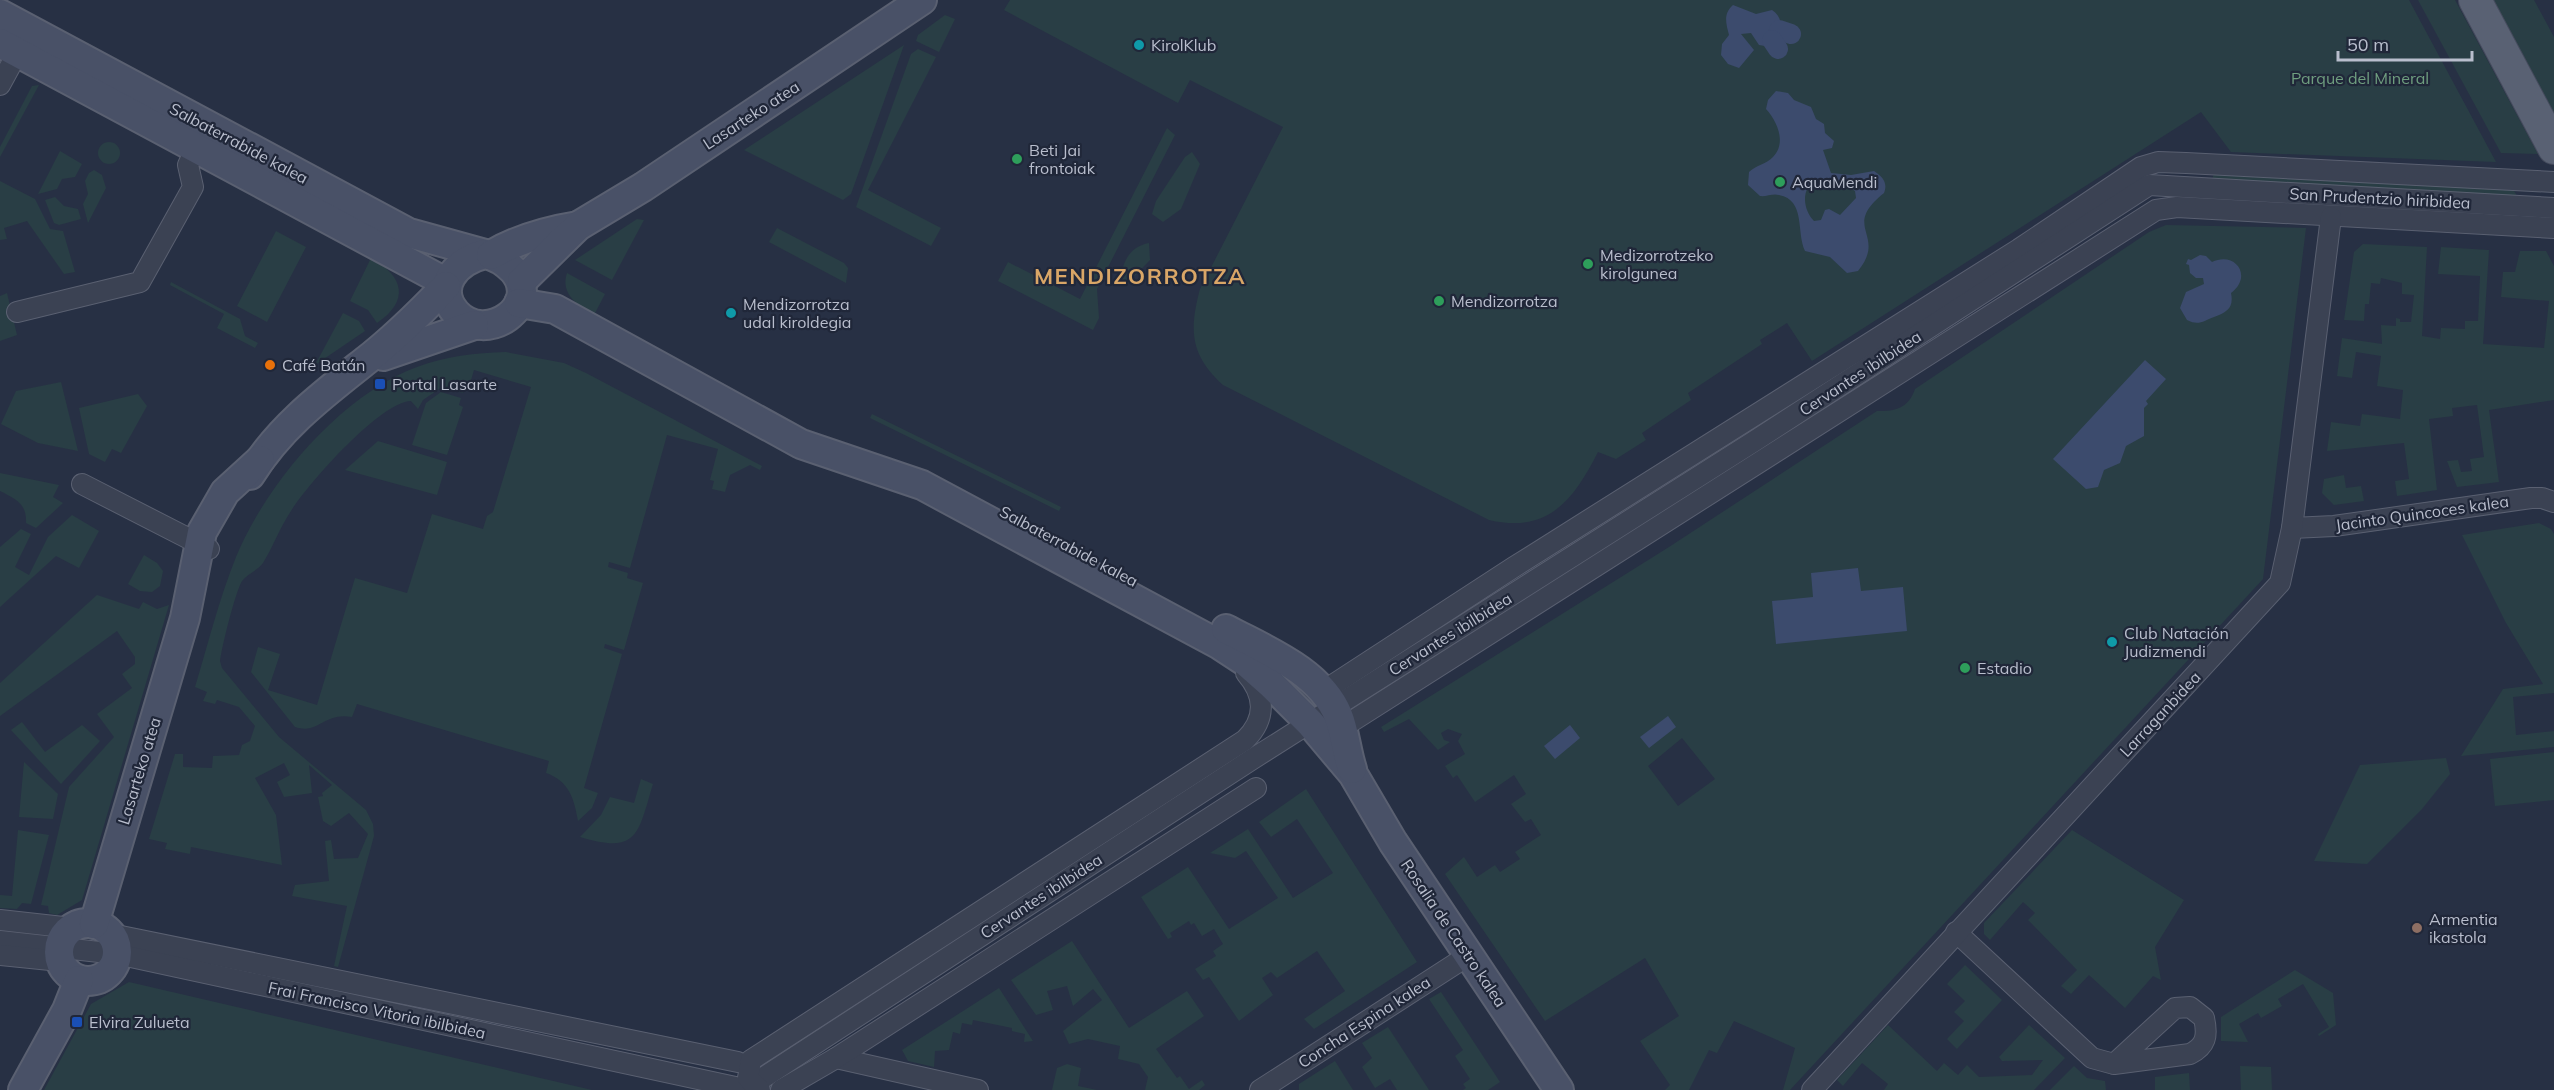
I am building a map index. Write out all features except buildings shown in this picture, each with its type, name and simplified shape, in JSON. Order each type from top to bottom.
[{"type":"main road","points":[[2475,0],[2554,148]]},
{"type":"street","name":"Lasarteko atea","points":[[521,290],[578,226],[643,187],[915,1]]},
{"type":"street","name":"Salbaterrabide kalea","points":[[0,14],[409,233],[488,254]]},
{"type":"street","name":"Salbaterrabide kalea","points":[[9,48],[446,285]]},
{"type":"street","points":[[0,86],[9,48]]},
{"type":"street","points":[[18,312],[140,282],[193,187],[188,165],[196,148]]},
{"type":"street","name":"San Prudentzio hiribidea","points":[[2145,176],[2158,162],[2554,182]]},
{"type":"street","points":[[2186,163],[2198,187],[2214,209]]},
{"type":"street","points":[[2177,207],[2221,165]]},
{"type":"street","name":"San Prudentzio hiribidea","points":[[2145,176],[2198,187],[2554,208]]},
{"type":"street","name":"Cervantes ibilbidea","points":[[1333,709],[1754,442],[2145,176]]},
{"type":"street","name":"San Prudentzio hiribidea","points":[[2177,207],[2554,228]]},
{"type":"street","name":"Cervantes ibilbidea","points":[[1220,645],[1261,694],[1260,711],[1249,736],[751,1060],[748,1070],[756,1087],[1310,723],[1889,381],[2125,227],[2156,210],[2177,207]]},
{"type":"street","name":"Larraganbidea","points":[[1812,1090],[2280,584],[2292,528],[2331,216]]},
{"type":"street","name":"Lasarteko atea","points":[[488,254],[549,230],[578,226]]},
{"type":"street","points":[[488,254],[509,266],[521,290],[509,315],[495,323],[474,325],[456,312],[448,299],[446,285],[463,263],[488,254]]},
{"type":"street","name":"Lasarteko atea","points":[[23,1090],[67,1010],[185,618],[200,592],[204,547],[222,523],[260,460],[293,420],[406,327],[446,285]]},
{"type":"street","name":"Salbaterrabide kalea","points":[[521,290],[820,453],[922,485],[1220,645],[1258,672],[1310,723]]},
{"type":"street","name":"Lasarteko atea","points":[[364,362],[474,325]]},
{"type":"street","name":"Salbaterrabide kalea","points":[[781,430],[884,453],[909,462],[1272,654],[1299,670],[1333,709]]},
{"type":"street","points":[[82,484],[204,547]]},
{"type":"street","name":"Jacinto Quincoces kalea","points":[[2292,528],[2334,526],[2531,498],[2553,502]]},
{"type":"street","name":"Rosalia de Castro kalea","points":[[1333,709],[1353,774]]},
{"type":"street","name":"Rosalia de Castro kalea","points":[[1310,723],[1353,774],[1393,842],[1559,1090]]},
{"type":"street","name":"Cervantes ibilbidea","points":[[781,1090],[836,1058],[1256,788]]},
{"type":"street","name":"Frai Francisco Vitoria ibilbidea","points":[[0,920],[85,947],[740,1088],[756,1087]]},
{"type":"street","points":[[1956,932],[2092,1058],[2114,1064]]},
{"type":"street","name":"Frai Francisco Vitoria ibilbidea","points":[[0,941],[85,947],[738,1062]]},
{"type":"street","name":"Frai Francisco Vitoria ibilbidea","points":[[0,955],[85,947]]},
{"type":"street","name":"Concha Espina kalea","points":[[1260,1090],[1468,955]]},
{"type":"street","points":[[836,1058],[978,1090]]},
{"type":"green space","name":"Medizorrotzeko kirolgunea","points":[[1010,0],[2409,0],[2496,162],[2231,152],[2201,112],[1812,361],[1787,323],[1760,340],[1762,344],[1688,393],[1691,400],[1642,433],[1646,440],[1616,459],[1598,452],[1569,498],[1557,509],[1544,517],[1528,522],[1510,523],[1489,520],[1223,385],[1212,374],[1198,352],[1195,341],[1194,317],[1200,289],[1283,127],[1190,80],[1178,103],[1004,10]]},
{"type":"green space","points":[[2418,0],[2455,0],[2538,154],[2501,153]]},
{"type":"green space","points":[[2493,0],[2534,0],[2554,37],[2554,113]]},
{"type":"green space","points":[[945,15],[955,19],[939,52],[916,41],[918,35]]},
{"type":"green space","points":[[904,45],[851,194],[843,200],[744,150]]},
{"type":"green space","points":[[918,49],[936,57],[868,190],[941,228],[931,246],[856,207],[911,54]]},
{"type":"green space","points":[[39,85],[0,157],[0,147],[32,86]]},
{"type":"green space","points":[[1167,128],[1175,135],[1097,289],[1099,318],[1093,330],[998,281],[1008,262],[1080,299]]},
{"type":"green space","points":[[109,142],[117,145],[120,153],[117,161],[109,164],[101,161],[98,153],[101,145]]},
{"type":"green space","points":[[60,151],[82,164],[75,177],[62,179],[57,189],[38,194]]},
{"type":"green space","points":[[1192,152],[1200,164],[1181,209],[1163,222],[1152,214],[1156,201],[1185,157]]},
{"type":"green space","points":[[94,170],[102,175],[106,188],[88,223],[83,204],[88,194],[85,181],[89,173]]},
{"type":"green space","points":[[2214,173],[2512,187],[2529,218],[2218,206],[2211,190]]},
{"type":"green space","points":[[0,181],[35,199],[50,229],[63,231],[75,272],[64,274],[27,221],[4,228],[7,239],[0,240]]},
{"type":"green space","points":[[55,197],[64,206],[78,209],[81,219],[59,225],[54,223],[45,200]]},
{"type":"green space","points":[[637,219],[644,220],[612,280],[575,260]]},
{"type":"green space","name":"Estadio","points":[[2166,225],[2306,228],[2263,579],[1790,1090],[1783,1090],[1795,1048],[1734,1021],[1717,1053],[1709,1050],[1689,1090],[1665,1090],[1670,1085],[1640,1041],[1679,1016],[1645,958],[1545,1021],[1445,874],[1464,857],[1477,877],[1495,865],[1500,872],[1520,859],[1515,852],[1541,835],[1531,819],[1525,822],[1511,804],[1526,794],[1514,775],[1475,802],[1457,775],[1453,778],[1445,766],[1465,754],[1458,741],[1462,734],[1448,729],[1441,733],[1444,740],[1450,742],[1438,750],[1409,719],[1384,732],[1381,727],[1669,547],[1877,411],[1890,411],[1901,407],[1909,400],[1915,389],[2149,232]],"holes":[[[1682,738],[1715,779],[1678,806],[1648,766]]]},
{"type":"green space","points":[[777,228],[844,263],[848,268],[846,283],[769,242]]},
{"type":"green space","points":[[276,231],[306,247],[267,322],[237,306]]},
{"type":"green space","points":[[1149,243],[1150,260],[1126,285],[1121,281],[1128,256],[1136,248]]},
{"type":"green space","points":[[2363,244],[2427,247],[2422,336],[2440,339],[2441,328],[2465,329],[2465,321],[2478,321],[2480,276],[2438,274],[2441,247],[2489,250],[2483,344],[2544,348],[2549,301],[2501,297],[2503,272],[2515,272],[2520,251],[2546,251],[2554,266],[2554,400],[2489,410],[2499,482],[2457,487],[2447,461],[2458,460],[2461,472],[2472,471],[2470,459],[2484,457],[2477,405],[2452,408],[2453,416],[2429,419],[2437,490],[2397,496],[2395,481],[2409,479],[2404,443],[2327,451],[2331,422],[2360,426],[2362,414],[2400,419],[2403,390],[2377,386],[2381,356],[2356,352],[2352,378],[2337,376],[2342,338],[2382,344],[2381,325],[2396,326],[2396,318],[2400,319],[2400,322],[2411,322],[2414,295],[2402,294],[2402,283],[2381,278],[2380,284],[2371,283],[2369,304],[2365,304],[2364,321],[2344,320],[2354,252]]},
{"type":"green space","points":[[371,258],[390,273],[399,289],[395,306],[377,323],[368,310],[350,301]]},
{"type":"green space","points":[[567,273],[605,294],[594,315],[582,308],[568,293],[565,280]]},
{"type":"green space","points":[[171,282],[240,319],[245,336],[258,343],[255,348],[217,328],[224,314],[170,285]]},
{"type":"green space","points":[[7,293],[17,335],[0,341],[0,296]]},
{"type":"green space","points":[[343,313],[359,321],[365,331],[315,365]]},
{"type":"green space","points":[[506,352],[564,363],[762,466],[760,470],[750,465],[730,475],[725,492],[712,489],[714,481],[710,480],[718,449],[667,435],[630,568],[609,562],[608,567],[628,573],[627,578],[643,583],[624,650],[605,644],[604,648],[622,654],[584,788],[598,793],[592,808],[578,821],[569,791],[554,776],[546,773],[549,761],[357,704],[352,717],[334,718],[310,728],[295,727],[251,672],[258,647],[280,654],[268,690],[317,705],[355,578],[407,593],[432,514],[483,529],[487,516],[493,512],[531,387],[474,370],[469,387],[465,387],[463,393],[442,387],[423,400],[418,409],[411,401],[398,405],[364,429],[328,465],[287,517],[263,563],[242,581],[232,608],[220,661],[222,668],[279,737],[366,810],[373,824],[374,836],[338,967],[334,966],[347,906],[292,896],[295,885],[329,881],[325,841],[331,840],[334,859],[358,858],[368,834],[349,813],[331,826],[323,821],[318,797],[323,796],[322,793],[332,785],[309,765],[312,793],[284,797],[277,782],[290,775],[284,763],[255,778],[276,815],[282,865],[191,847],[190,854],[165,849],[167,843],[149,839],[175,754],[183,754],[183,767],[212,768],[213,756],[239,755],[242,745],[250,741],[255,726],[239,707],[217,700],[215,704],[203,701],[207,692],[195,687],[236,557],[266,500],[286,472],[334,420],[361,398],[389,380],[439,360],[472,354]]},
{"type":"green space","points":[[61,382],[78,451],[38,443],[1,424],[16,391]]},
{"type":"green space","points":[[441,392],[461,398],[459,405],[463,407],[447,455],[412,445],[426,403]]},
{"type":"green space","points":[[138,394],[147,406],[121,453],[112,449],[105,462],[89,454],[79,408]]},
{"type":"green space","points":[[872,414],[1061,507],[1059,511],[870,418]]},
{"type":"green space","points":[[378,441],[447,462],[437,495],[345,470]]},
{"type":"green space","points":[[0,473],[59,485],[53,497],[63,503],[36,528],[26,523],[25,511],[19,503],[0,491]]},
{"type":"green space","points":[[2344,475],[2346,488],[2361,486],[2364,501],[2334,505],[2322,493],[2324,479]]},
{"type":"green space","points":[[72,515],[99,531],[79,568],[56,556],[0,607],[0,547],[21,529],[31,534],[15,567],[29,575],[48,537]]},
{"type":"green space","points":[[2539,523],[2551,529],[2554,534],[2554,693],[2513,697],[2516,735],[2554,731],[2554,747],[2461,756],[2503,689],[2543,684],[2506,623],[2462,535]]},
{"type":"green space","points":[[144,555],[157,563],[163,571],[160,586],[152,592],[140,591],[128,584]]},
{"type":"green space","points":[[97,595],[139,609],[143,602],[157,609],[169,605],[82,900],[57,915],[49,913],[48,906],[41,905],[69,787],[114,737],[97,714],[132,688],[122,674],[135,664],[135,657],[117,631],[0,716],[0,683]]},
{"type":"green space","points":[[22,722],[45,752],[82,725],[100,741],[61,784],[11,730]]},
{"type":"green space","points":[[2554,752],[2554,800],[2495,806],[2490,759]]},
{"type":"green space","points":[[2446,758],[2450,774],[2422,809],[2367,864],[2314,861],[2360,765]]},
{"type":"green space","points":[[24,762],[58,794],[53,819],[19,817]]},
{"type":"green space","points":[[641,779],[653,784],[644,815],[633,836],[625,841],[614,843],[580,837],[601,815],[610,797],[634,803]]},
{"type":"green space","points":[[1306,789],[1417,962],[1314,1029],[1304,1019],[1345,991],[1317,951],[1277,978],[1271,972],[1262,978],[1273,995],[1239,1021],[1209,977],[1203,980],[1195,969],[1216,956],[1213,951],[1223,944],[1214,929],[1202,936],[1194,923],[1191,925],[1189,921],[1170,933],[1172,937],[1168,939],[1141,897],[1188,867],[1229,929],[1278,898],[1246,851],[1235,858],[1210,853],[1248,829],[1293,898],[1333,873],[1297,819],[1271,837],[1259,822]]},
{"type":"green space","points":[[18,830],[49,835],[31,904],[22,903],[17,909],[0,908],[0,895],[12,896]]},
{"type":"green space","points":[[2072,830],[2184,900],[2155,947],[2161,980],[2153,976],[2125,1008],[2089,975],[2071,994],[2061,986],[2077,970],[2028,920],[2035,913],[2023,902],[1990,940],[1984,934],[1984,923]]},
{"type":"green space","points":[[1072,941],[1129,1028],[1187,991],[1204,1016],[1156,1049],[1177,1078],[1180,1076],[1189,1089],[1202,1080],[1205,1085],[1199,1090],[1145,1090],[1148,1077],[1139,1064],[1118,1059],[1120,1046],[1088,1039],[1069,1044],[1063,1031],[1102,1000],[1093,989],[1073,1006],[1067,986],[1047,991],[1053,1010],[1036,1015],[1011,980]]},
{"type":"green space","points":[[1965,965],[2002,1000],[1957,1049],[1947,1039],[1964,1021],[1954,1012],[1965,1001],[1947,984]]},
{"type":"green space","points":[[2295,970],[2333,993],[2336,1025],[2319,1036],[2318,1034],[2329,1027],[2303,984],[2278,999],[2282,1006],[2261,1018],[2258,1013],[2239,1024],[2248,1042],[2221,1041],[2221,1017]]},
{"type":"green space","points":[[129,982],[592,1090],[44,1090],[91,1004]]},
{"type":"green space","points":[[999,988],[1033,1041],[1024,1042],[1025,1034],[1012,1031],[1012,1028],[973,1020],[972,1025],[962,1023],[960,1034],[953,1032],[949,1050],[935,1051],[934,1067],[908,1061],[902,1050]]},
{"type":"green space","points":[[1441,992],[1500,1082],[1488,1090],[1463,1090],[1466,1088],[1463,1084],[1470,1079],[1455,1056],[1463,1050],[1429,999]]},
{"type":"green space","points":[[1888,1025],[1937,1071],[1944,1063],[1958,1075],[1967,1065],[1979,1077],[2032,1075],[2043,1060],[2002,1061],[1999,1057],[2029,1025],[2065,1058],[2034,1090],[1884,1090],[1888,1084],[1862,1063],[1843,1086],[1837,1080]]},
{"type":"green space","points":[[1388,1027],[1429,1090],[1397,1090],[1390,1079],[1375,1088],[1362,1067],[1372,1058],[1362,1043]]},
{"type":"green space","points":[[1335,1061],[1353,1090],[1299,1090],[1299,1084]]},
{"type":"green space","points":[[1067,1064],[1081,1068],[1078,1086],[1097,1090],[1052,1090],[1057,1068]]},
{"type":"green space","points":[[2074,1066],[2087,1078],[2105,1081],[2106,1090],[2050,1090]]},
{"type":"green space","points":[[2240,1066],[2271,1067],[2272,1090],[2241,1090]]},
{"type":"green space","points":[[2189,1073],[2190,1090],[2155,1090],[2155,1077]]},
{"type":"water","points":[[1733,5],[1756,14],[1772,10],[1780,19],[1777,33],[1765,46],[1759,45],[1751,33],[1741,34],[1754,50],[1739,68],[1728,64],[1721,55],[1722,44],[1729,35],[1727,15]]},
{"type":"water","name":"AquaMendi","points":[[1776,91],[1788,93],[1794,100],[1811,107],[1816,119],[1824,124],[1825,133],[1834,141],[1832,148],[1823,150],[1831,173],[1851,175],[1874,171],[1884,180],[1884,193],[1871,205],[1866,215],[1864,223],[1869,248],[1858,271],[1847,273],[1830,257],[1805,251],[1797,210],[1793,203],[1788,198],[1779,195],[1760,196],[1748,185],[1749,172],[1771,159],[1779,145],[1777,126],[1766,109],[1768,100]],"holes":[[[1817,179],[1833,187],[1849,187],[1855,191],[1856,198],[1840,215],[1829,209],[1825,210],[1821,220],[1814,221],[1807,211],[1805,199],[1808,188]]]},
{"type":"water","points":[[2200,255],[2206,256],[2212,262],[2228,260],[2234,263],[2239,267],[2241,280],[2231,293],[2228,309],[2195,323],[2187,320],[2180,308],[2186,292],[2204,284],[2203,278],[2196,278],[2190,273],[2189,265],[2186,264],[2188,259],[2191,260]]},
{"type":"water","points":[[2145,360],[2166,379],[2146,401],[2148,404],[2144,408],[2144,436],[2126,446],[2120,463],[2104,470],[2098,487],[2086,489],[2053,459]]},
{"type":"water","points":[[1858,568],[1861,591],[1903,587],[1907,631],[1776,644],[1772,601],[1813,597],[1811,573]]},
{"type":"water","points":[[1668,716],[1676,727],[1649,748],[1640,737]]},
{"type":"water","points":[[1570,725],[1580,738],[1555,759],[1544,746]]},
{"type":"waterway","points":[[1779,30],[1791,34]]},
{"type":"waterway","points":[[1772,40],[1778,49]]},
{"type":"place","name":"KirolKlub","points":[[1139,45]]},
{"type":"place","name":"Beti Jai frontoiak","points":[[1017,159]]},
{"type":"place","name":"AquaMendi","points":[[1780,182]]},
{"type":"place","name":"Medizorrotzeko kirolgunea","points":[[1588,264]]},
{"type":"place","name":"Mendizorrotza","points":[[1439,301]]},
{"type":"place","name":"Mendizorrotza udal kiroldegia","points":[[731,313]]},
{"type":"place","name":"Café Batán","points":[[270,365]]},
{"type":"place","name":"Portal Lasarte","points":[[380,384]]},
{"type":"place","name":"Club Natación Judizmendi","points":[[2112,642]]},
{"type":"place","name":"Estadio","points":[[1965,668]]},
{"type":"place","name":"Armentia ikastola","points":[[2417,928]]},
{"type":"place","name":"Elvira Zulueta","points":[[77,1022]]},
{"type":"district","name":"MENDIZORROTZA","points":[[1140,276]]},
{"type":"park label","name":"Parque del Mineral","points":[[2360,78]]}]
